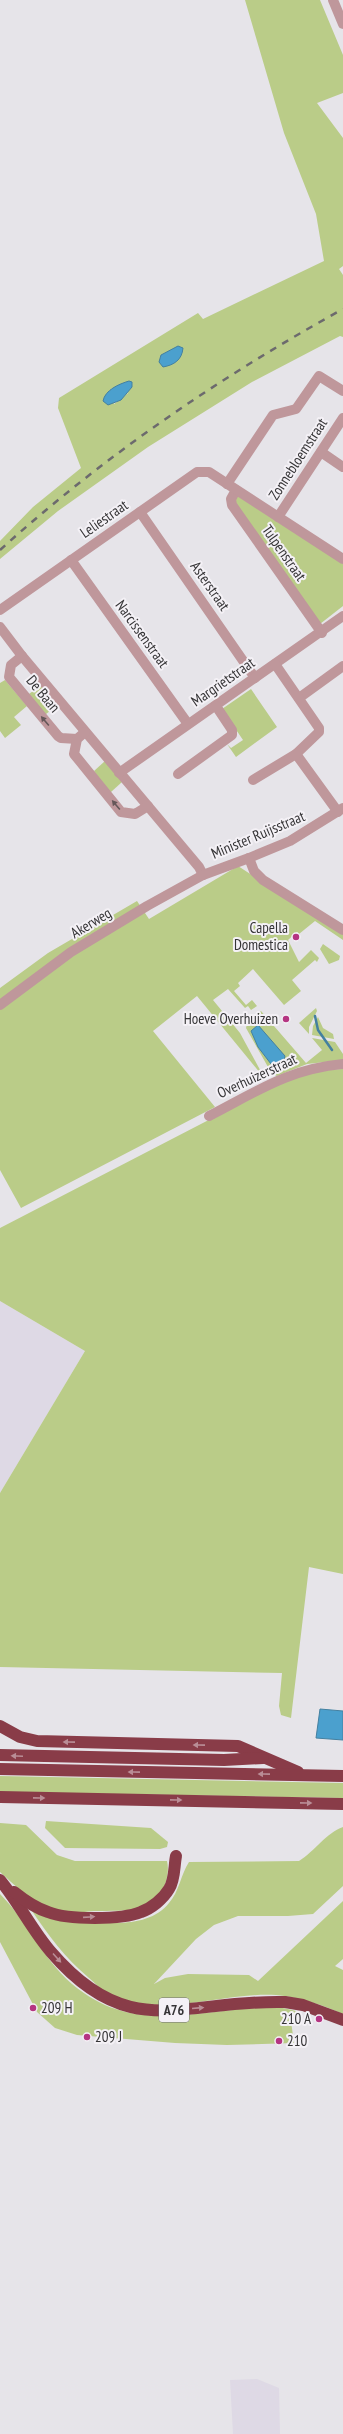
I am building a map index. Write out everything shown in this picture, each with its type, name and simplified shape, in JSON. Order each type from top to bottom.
[{"type":"highway","points":[[0,1726],[20,1737],[37,1741],[238,1746],[303,1774]]},
{"type":"highway","points":[[0,1755],[224,1760],[268,1758]]},
{"type":"highway","points":[[0,1769],[343,1776]]},
{"type":"highway","points":[[0,1797],[343,1804]]},
{"type":"highway","name":"A76","points":[[2,1883],[37,1908],[62,1916],[79,1918],[133,1915],[150,1908],[166,1894],[172,1881],[176,1856]]},
{"type":"highway","name":"A76","points":[[2,1883],[59,1961],[80,1982],[111,2002],[144,2010],[166,2011],[285,2002],[303,2005],[343,2020]]},
{"type":"street","points":[[333,0],[343,24]]},
{"type":"street","name":"Zonnebloemstraat","points":[[232,487],[273,415],[296,409],[319,376],[343,391]]},
{"type":"street","name":"Zonnebloemstraat","points":[[278,517],[343,418]]},
{"type":"street","points":[[321,452],[343,466]]},
{"type":"street","name":"Leliestraat","points":[[0,610],[197,472],[209,472],[232,487]]},
{"type":"street","name":"Tulpenstraat","points":[[322,633],[232,505],[232,487],[343,559]]},
{"type":"street","name":"Asterstraat","points":[[140,512],[256,678]]},
{"type":"street","name":"Narcissenstraat","points":[[71,560],[188,724]]},
{"type":"street","name":"Margrietstraat","points":[[119,773],[322,633],[343,616]]},
{"type":"street","name":"De Baan","points":[[0,627],[85,732],[199,867],[203,875]]},
{"type":"street","name":"De Baan","points":[[22,656],[12,666],[9,677],[58,736],[61,738],[77,739]]},
{"type":"street","points":[[253,780],[296,754],[320,732],[319,728],[275,664]]},
{"type":"street","points":[[299,698],[343,666]]},
{"type":"street","points":[[178,774],[232,735],[232,730],[216,706]]},
{"type":"street","points":[[85,732],[77,739],[74,754],[121,812],[135,814],[148,806]]},
{"type":"street","points":[[296,754],[341,810]]},
{"type":"street","name":"Minister Ruijsstraat","points":[[203,875],[290,841],[341,810]]},
{"type":"street","points":[[249,858],[254,871],[262,880],[343,930]]},
{"type":"street","name":"Akerweg","points":[[0,1005],[72,952],[143,910],[147,906],[203,875]]},
{"type":"street","name":"Overhuizerstraat","points":[[209,1116],[288,1076],[316,1067],[343,1064]]},
{"type":"shaded area","points":[[0,1301],[85,1351],[0,1493]]},
{"type":"shaded area","points":[[257,2379],[279,2388],[280,2434],[233,2434],[230,2380]]},
{"type":"green space","points":[[245,0],[320,0],[343,55],[343,93],[317,103],[343,138],[343,266],[339,269],[343,275],[343,337],[340,336],[252,382],[148,447],[58,511],[0,559],[0,541],[33,507],[81,468],[58,408],[59,398],[198,313],[203,319],[324,261],[316,214],[284,133]],"holes":[[[129,381],[128,393],[114,404],[111,389]]]},
{"type":"green space","points":[[238,496],[343,564],[343,606],[320,624],[237,508],[235,497]]},
{"type":"green space","points":[[5,680],[27,706],[14,717],[21,725],[5,738],[0,731],[0,683]]},
{"type":"green space","points":[[41,685],[58,705],[46,714],[42,714],[29,694]]},
{"type":"green space","points":[[251,689],[277,727],[236,757],[227,744],[231,748],[243,740],[222,709]]},
{"type":"green space","points":[[105,761],[122,782],[111,792],[107,791],[94,771]]},
{"type":"green space","points":[[238,866],[343,934],[343,940],[315,921],[299,934],[297,932],[288,940],[299,962],[311,950],[319,958],[317,962],[315,960],[292,980],[301,991],[284,1005],[253,969],[238,983],[240,986],[234,991],[246,1005],[252,1000],[257,1006],[251,1010],[248,1006],[245,1008],[228,989],[213,1000],[240,1033],[265,1079],[197,996],[153,1031],[215,1107],[21,1208],[0,1170],[0,988],[48,953],[137,901],[149,919]]},
{"type":"green space","points":[[323,944],[340,956],[339,960],[329,964],[320,949]]},
{"type":"green space","points":[[316,1008],[317,1011],[309,1027],[309,1034],[299,1023]]},
{"type":"green space","points":[[261,1011],[306,1063],[322,1050],[312,1038],[335,1042],[343,1054],[343,1060],[307,1064],[277,1076],[272,1074],[246,1028],[247,1024]]},
{"type":"green space","points":[[318,1017],[323,1028],[333,1034],[334,1039],[312,1035],[313,1026]]},
{"type":"green space","points":[[343,1069],[343,1574],[309,1567],[291,1718],[281,1715],[279,1706],[282,1673],[0,1667],[0,1493],[85,1351],[0,1301],[0,1228],[284,1081],[323,1070]]},
{"type":"green space","points":[[0,1776],[343,1783],[343,1798],[0,1792]]},
{"type":"green space","points":[[46,1821],[151,1828],[168,1842],[167,1847],[160,1849],[65,1848],[45,1828]]},
{"type":"green space","points":[[0,1823],[26,1825],[57,1855],[75,1861],[167,1861],[168,1868],[166,1882],[163,1889],[154,1901],[142,1908],[72,1913],[52,1910],[35,1902],[0,1872]]},
{"type":"green space","points":[[343,1827],[343,1886],[313,1914],[288,1916],[238,1916],[214,1925],[196,1939],[154,1984],[165,1978],[188,1974],[249,1975],[258,1981],[343,1901],[343,1959],[335,1966],[343,1970],[343,2014],[310,2002],[276,1995],[233,1997],[168,2005],[147,2004],[126,2000],[105,1992],[80,1970],[57,1946],[30,1908],[83,1920],[122,1923],[140,1920],[156,1914],[169,1903],[175,1894],[189,1862],[299,1861],[331,1833]]},
{"type":"green space","points":[[0,1894],[10,1905],[61,1974],[91,1998],[110,2007],[129,2013],[149,2015],[189,2015],[263,2006],[284,2008],[296,2011],[291,2021],[294,2043],[227,2045],[175,2043],[77,2035],[55,2028],[37,2012],[0,1942]]},
{"type":"water","points":[[178,346],[183,348],[179,359],[171,365],[163,367],[159,362],[161,355]]},
{"type":"water","points":[[129,381],[132,382],[132,387],[121,400],[108,405],[103,401],[104,397],[109,391]]},
{"type":"water","points":[[258,1025],[285,1056],[283,1063],[271,1064],[258,1047],[251,1031]]},
{"type":"water","points":[[320,1709],[343,1711],[343,1740],[316,1738]]},
{"type":"waterway","points":[[315,1016],[318,1030],[332,1050]]},
{"type":"railway","points":[[0,550],[80,482],[164,420],[252,362],[343,309]]},
{"type":"place","name":"Capella Domestica","points":[[296,937]]},
{"type":"place","name":"Hoeve Overhuizen","points":[[286,1019]]},
{"type":"place","name":"209 H","points":[[33,2008]]},
{"type":"place","name":"210 A","points":[[319,2019]]},
{"type":"place","name":"209 J","points":[[87,2037]]},
{"type":"place","name":"210","points":[[279,2041]]}]
